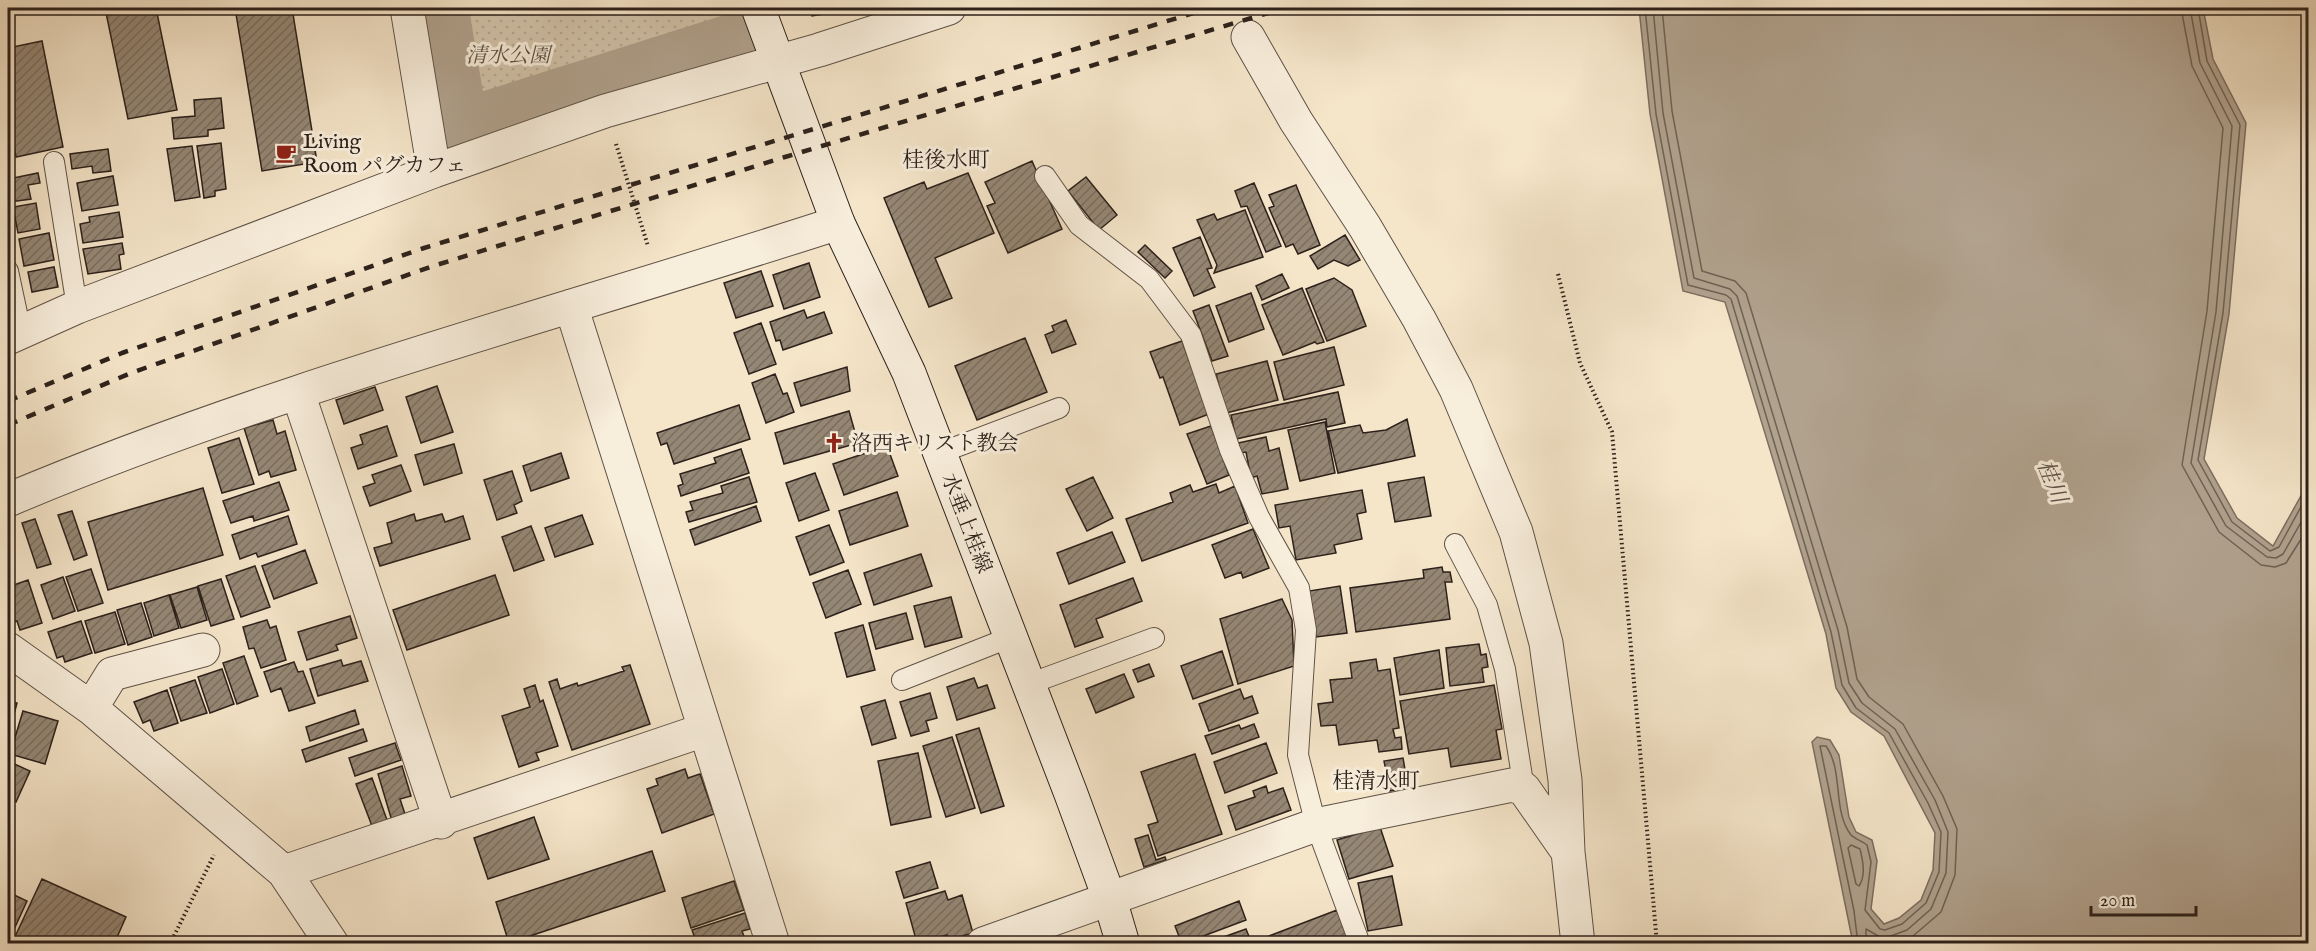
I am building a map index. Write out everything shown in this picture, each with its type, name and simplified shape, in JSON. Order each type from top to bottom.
[{"type":"street","points":[[407,8],[434,171]]},
{"type":"street","name":"水垂上桂線","points":[[758,8],[838,223],[909,373],[1110,900],[1123,944]]},
{"type":"street","points":[[14,335],[77,307],[434,171],[605,111],[777,62],[950,8]]},
{"type":"street","points":[[1248,37],[1296,121],[1365,227],[1419,319],[1456,389],[1516,532],[1546,643],[1565,780],[1568,852],[1578,944]]},
{"type":"street","points":[[8,500],[86,467],[298,393],[571,306],[660,281],[838,223]]},
{"type":"street","points":[[571,306],[704,730],[774,944]]},
{"type":"street","points":[[298,393],[441,822]]},
{"type":"street","points":[[8,649],[91,708],[284,872],[332,944]]},
{"type":"street","points":[[91,708],[112,674],[203,650]]},
{"type":"street","points":[[284,872],[441,822],[704,730]]},
{"type":"street","points":[[983,944],[1316,825],[1512,785],[1524,789],[1568,852]]},
{"type":"lane","points":[[54,162],[77,307]]},
{"type":"lane","points":[[1045,176],[1079,225],[1149,279],[1191,335],[1238,469],[1258,517],[1299,588],[1306,630],[1298,755],[1316,825],[1360,944]]},
{"type":"lane","points":[[8,271],[14,335]]},
{"type":"lane","points":[[940,453],[1059,408]]},
{"type":"lane","points":[[1455,544],[1487,605],[1502,658],[1524,789]]},
{"type":"lane","points":[[902,680],[1011,638]]},
{"type":"lane","points":[[1029,684],[1154,638]]},
{"type":"path","points":[[605,111],[660,281]]},
{"type":"path","points":[[1558,273],[1580,363],[1612,432],[1657,944]]},
{"type":"path","points":[[170,944],[229,826]]},
{"type":"green space","name":"清水公園","points":[[450,8],[738,8],[744,29],[469,116]]},
{"type":"water","name":"桂川","points":[[1639,8],[2203,8],[2213,59],[2246,123],[2229,314],[2204,459],[2237,518],[2273,546],[2307,485],[2308,473],[2308,943],[1853,943],[1812,742],[1817,737],[1830,740],[1839,755],[1849,817],[1856,832],[1872,840],[1877,861],[1871,909],[1884,924],[1899,918],[1921,900],[1933,870],[1935,833],[1884,736],[1851,712],[1836,688],[1826,634],[1725,302],[1683,291],[1650,114]]},
{"type":"building","points":[[105,8],[156,8],[177,110],[128,119]]},
{"type":"building","points":[[235,8],[292,8],[317,162],[262,171]]},
{"type":"building","points":[[811,8],[860,8],[812,16]]},
{"type":"building","points":[[42,41],[63,147],[16,157],[8,116],[8,60],[11,60],[8,48]]},
{"type":"building","points":[[221,98],[224,128],[208,130],[208,136],[174,139],[172,118],[195,116],[194,100]]},
{"type":"building","points":[[221,143],[226,189],[215,191],[215,196],[204,198],[197,146]]},
{"type":"building","points":[[192,146],[200,197],[175,201],[167,149]]},
{"type":"building","points":[[108,149],[111,171],[93,173],[92,166],[72,169],[70,154]]},
{"type":"building","points":[[1032,161],[1062,229],[1008,253],[987,206],[995,203],[985,182]]},
{"type":"building","points":[[38,173],[40,183],[28,185],[31,199],[10,202],[8,179]]},
{"type":"building","points":[[968,173],[994,233],[935,258],[952,298],[929,307],[884,198],[924,182],[927,189]]},
{"type":"building","points":[[113,176],[118,205],[82,211],[77,183]]},
{"type":"building","points":[[1086,177],[1117,215],[1099,230],[1068,191]]},
{"type":"building","points":[[1254,183],[1281,246],[1266,252],[1247,206],[1241,207],[1235,191]]},
{"type":"building","points":[[1296,185],[1320,245],[1298,254],[1293,244],[1286,247],[1269,208],[1274,206],[1269,195]]},
{"type":"building","points":[[36,203],[40,229],[18,233],[13,207]]},
{"type":"building","points":[[1245,210],[1263,257],[1214,273],[1217,265],[1197,220],[1214,214],[1217,220]]},
{"type":"building","points":[[119,212],[123,237],[83,243],[80,224],[90,222],[89,217]]},
{"type":"building","points":[[49,233],[54,260],[24,266],[19,239]]},
{"type":"building","points":[[1345,235],[1360,260],[1348,266],[1334,260],[1318,269],[1310,256]]},
{"type":"building","points":[[1200,237],[1212,268],[1207,269],[1215,287],[1194,296],[1173,248]]},
{"type":"building","points":[[122,243],[124,254],[119,255],[121,269],[88,274],[83,249]]},
{"type":"building","points":[[1145,245],[1172,271],[1165,278],[1138,252]]},
{"type":"building","points":[[809,263],[820,297],[784,309],[773,275]]},
{"type":"building","points":[[54,267],[58,287],[32,292],[28,272]]},
{"type":"building","points":[[761,271],[773,306],[736,318],[724,283]]},
{"type":"building","points":[[1282,274],[1289,288],[1262,300],[1256,286]]},
{"type":"building","points":[[1334,278],[1352,290],[1366,326],[1327,341],[1306,289]]},
{"type":"building","points":[[1302,288],[1324,342],[1317,344],[1315,342],[1283,355],[1262,305]]},
{"type":"building","points":[[1251,293],[1264,329],[1229,342],[1216,306]]},
{"type":"building","points":[[1209,305],[1228,356],[1212,361],[1193,311]]},
{"type":"building","points":[[804,310],[807,318],[824,312],[832,333],[783,350],[780,340],[776,341],[770,322]]},
{"type":"building","points":[[1066,320],[1076,344],[1052,353],[1045,335],[1054,331],[1052,326]]},
{"type":"building","points":[[761,323],[776,364],[749,374],[734,333]]},
{"type":"building","points":[[1025,338],[1047,392],[977,420],[955,366]]},
{"type":"building","points":[[1182,341],[1209,414],[1180,425],[1163,377],[1160,378],[1150,352]]},
{"type":"building","points":[[1334,347],[1344,385],[1284,400],[1274,362]]},
{"type":"building","points":[[1267,361],[1278,400],[1226,413],[1216,374]]},
{"type":"building","points":[[847,367],[850,391],[801,406],[794,383]]},
{"type":"building","points":[[775,374],[783,394],[787,393],[794,412],[766,423],[752,383]]},
{"type":"building","points":[[437,386],[453,432],[421,443],[406,397]]},
{"type":"building","points":[[375,387],[383,410],[344,424],[336,400]]},
{"type":"building","points":[[1338,392],[1345,423],[1327,427],[1326,419],[1236,439],[1231,415]]},
{"type":"building","points":[[739,405],[750,439],[674,464],[667,443],[661,445],[657,433]]},
{"type":"building","points":[[849,411],[858,443],[784,464],[775,433]]},
{"type":"building","points":[[1407,419],[1415,456],[1338,473],[1328,431],[1360,425],[1363,433],[1386,430]]},
{"type":"building","points":[[273,420],[277,434],[285,431],[296,470],[271,477],[269,471],[259,475],[244,428]]},
{"type":"building","points":[[1325,422],[1335,473],[1300,481],[1288,430]]},
{"type":"building","points":[[387,426],[397,456],[358,469],[351,448],[363,444],[360,435]]},
{"type":"building","points":[[1211,426],[1229,475],[1207,484],[1187,434]]},
{"type":"building","points":[[1266,437],[1269,451],[1279,448],[1288,489],[1262,494],[1257,476],[1251,478],[1246,452],[1240,453],[1238,443]]},
{"type":"building","points":[[239,438],[254,484],[222,493],[208,448]]},
{"type":"building","points":[[454,444],[462,473],[424,485],[415,455]]},
{"type":"building","points":[[887,446],[898,476],[844,495],[833,464]]},
{"type":"building","points":[[741,449],[749,473],[681,496],[678,486],[683,484],[680,474],[716,463],[714,458]]},
{"type":"building","points":[[561,453],[569,478],[531,491],[523,466]]},
{"type":"building","points":[[401,465],[411,491],[370,506],[363,487],[375,483],[372,475]]},
{"type":"building","points":[[512,471],[522,501],[514,505],[517,513],[497,520],[484,480]]},
{"type":"building","points":[[815,473],[829,510],[799,521],[786,483]]},
{"type":"building","points":[[749,477],[757,502],[689,522],[686,512],[693,510],[690,502],[723,493],[721,486]]},
{"type":"building","points":[[1093,477],[1113,518],[1087,531],[1066,489]]},
{"type":"building","points":[[1424,477],[1431,516],[1395,522],[1388,483]]},
{"type":"building","points":[[279,482],[289,510],[254,521],[253,516],[231,523],[223,501]]},
{"type":"building","points":[[1216,484],[1219,493],[1235,486],[1248,523],[1142,561],[1126,519],[1173,502],[1170,493],[1190,485],[1193,492]]},
{"type":"building","points":[[203,488],[223,555],[108,590],[88,522]]},
{"type":"building","points":[[1362,490],[1366,512],[1357,514],[1362,539],[1334,545],[1336,553],[1296,560],[1290,526],[1279,528],[1275,505]]},
{"type":"building","points":[[897,492],[908,526],[850,545],[839,511]]},
{"type":"building","points":[[756,506],[761,521],[695,545],[690,530]]},
{"type":"building","points":[[72,511],[87,555],[74,560],[58,515]]},
{"type":"building","points":[[414,514],[416,521],[442,514],[445,522],[463,516],[470,539],[380,566],[374,548],[392,543],[387,523]]},
{"type":"building","points":[[582,515],[593,544],[555,557],[545,528]]},
{"type":"building","points":[[288,516],[297,544],[258,557],[256,553],[240,559],[232,535]]},
{"type":"building","points":[[35,519],[51,564],[37,568],[22,523]]},
{"type":"building","points":[[829,525],[844,562],[810,575],[796,537]]},
{"type":"building","points":[[531,526],[544,560],[514,571],[502,537]]},
{"type":"building","points":[[1253,529],[1269,568],[1243,578],[1241,572],[1225,578],[1212,545]]},
{"type":"building","points":[[1112,532],[1125,562],[1069,584],[1057,553]]},
{"type":"building","points":[[305,550],[317,583],[274,599],[262,566]]},
{"type":"building","points":[[8,552],[14,568],[8,571]]},
{"type":"building","points":[[921,554],[932,586],[874,605],[864,573]]},
{"type":"building","points":[[255,566],[270,607],[241,617],[226,576]]},
{"type":"building","points":[[1442,567],[1443,572],[1450,572],[1452,582],[1445,582],[1450,619],[1356,632],[1350,588],[1424,578],[1423,570]]},
{"type":"building","points":[[91,569],[103,603],[78,611],[66,577]]},
{"type":"building","points":[[848,570],[861,604],[826,618],[813,583]]},
{"type":"building","points":[[495,575],[509,615],[407,650],[393,610]]},
{"type":"building","points":[[63,577],[75,611],[53,619],[41,585]]},
{"type":"building","points":[[1133,578],[1142,601],[1096,619],[1103,637],[1075,647],[1060,605]]},
{"type":"building","points":[[221,579],[234,619],[211,626],[198,586]]},
{"type":"building","points":[[28,580],[42,623],[20,630],[17,621],[10,623],[8,606],[12,605],[8,587]]},
{"type":"building","points":[[1340,586],[1347,633],[1316,637],[1309,591]]},
{"type":"building","points":[[197,587],[207,620],[181,628],[170,595]]},
{"type":"building","points":[[169,595],[179,628],[154,636],[144,603]]},
{"type":"building","points":[[951,597],[962,637],[925,647],[914,606]]},
{"type":"building","points":[[1282,599],[1292,620],[1294,666],[1238,684],[1220,619]]},
{"type":"building","points":[[141,603],[152,637],[128,645],[117,610]]},
{"type":"building","points":[[115,612],[125,644],[95,653],[85,621]]},
{"type":"building","points":[[906,613],[913,639],[876,649],[869,623]]},
{"type":"building","points":[[350,616],[357,638],[336,645],[338,650],[307,660],[298,632]]},
{"type":"building","points":[[267,620],[270,628],[276,626],[286,660],[261,668],[254,648],[249,649],[243,627]]},
{"type":"building","points":[[81,621],[92,653],[65,662],[63,656],[57,658],[48,632]]},
{"type":"building","points":[[863,625],[875,670],[847,677],[835,633]]},
{"type":"building","points":[[1479,644],[1481,655],[1486,654],[1488,667],[1482,668],[1484,682],[1450,686],[1446,648]]},
{"type":"building","points":[[1439,650],[1444,688],[1400,695],[1394,658]]},
{"type":"building","points":[[1222,651],[1233,685],[1193,699],[1181,666]]},
{"type":"building","points":[[244,656],[258,696],[237,704],[223,663]]},
{"type":"building","points":[[1376,659],[1378,671],[1390,669],[1399,728],[1393,729],[1395,738],[1401,737],[1402,749],[1379,752],[1377,740],[1339,745],[1336,725],[1321,726],[1318,704],[1333,702],[1330,680],[1352,678],[1350,663]]},
{"type":"building","points":[[341,660],[343,666],[361,661],[368,681],[318,696],[310,669]]},
{"type":"building","points":[[294,662],[298,672],[303,671],[315,703],[289,711],[281,688],[271,692],[264,672]]},
{"type":"building","points":[[1149,664],[1154,676],[1138,682],[1133,670]]},
{"type":"building","points":[[630,665],[650,724],[572,750],[549,682],[557,679],[560,689],[577,683],[578,686],[624,671],[622,667]]},
{"type":"building","points":[[222,669],[234,704],[210,713],[198,677]]},
{"type":"building","points":[[1124,674],[1134,697],[1096,713],[1086,689]]},
{"type":"building","points":[[974,678],[978,688],[987,685],[995,708],[957,720],[947,687]]},
{"type":"building","points":[[195,680],[207,713],[181,721],[170,688]]},
{"type":"building","points":[[535,685],[540,702],[543,700],[558,746],[536,753],[539,760],[519,767],[502,716],[530,707],[524,689]]},
{"type":"building","points":[[1494,685],[1502,729],[1496,730],[1501,759],[1451,767],[1448,748],[1409,754],[1400,701]]},
{"type":"building","points":[[1240,689],[1244,699],[1252,696],[1258,713],[1209,731],[1199,704]]},
{"type":"building","points":[[167,690],[178,723],[154,731],[150,720],[143,723],[134,702]]},
{"type":"building","points":[[930,693],[937,718],[926,721],[929,731],[911,736],[900,702]]},
{"type":"building","points":[[885,700],[896,738],[872,745],[861,707]]},
{"type":"building","points":[[8,701],[17,703],[8,737]]},
{"type":"building","points":[[355,710],[359,724],[310,741],[306,727]]},
{"type":"building","points":[[23,711],[58,721],[45,764],[10,754]]},
{"type":"building","points":[[1254,724],[1259,737],[1212,754],[1205,736],[1239,725],[1241,729]]},
{"type":"building","points":[[979,728],[1004,806],[981,813],[956,735]]},
{"type":"building","points":[[363,729],[367,741],[306,762],[302,750]]},
{"type":"building","points":[[952,737],[975,808],[946,817],[923,746]]},
{"type":"building","points":[[395,743],[401,760],[355,776],[349,758]]},
{"type":"building","points":[[1266,743],[1277,773],[1225,793],[1214,762]]},
{"type":"building","points":[[918,753],[931,817],[891,825],[878,761]]},
{"type":"building","points":[[1195,754],[1222,834],[1158,856],[1148,825],[1158,822],[1141,772]]},
{"type":"building","points":[[1403,758],[1408,787],[1390,791],[1384,761]]},
{"type":"building","points":[[8,761],[30,771],[16,802],[8,798]]},
{"type":"building","points":[[402,766],[411,796],[400,799],[406,817],[392,821],[378,774]]},
{"type":"building","points":[[685,769],[688,778],[700,774],[714,814],[662,833],[647,789],[658,785],[656,779]]},
{"type":"building","points":[[372,778],[387,820],[372,826],[356,784]]},
{"type":"building","points":[[1266,786],[1268,793],[1283,788],[1291,810],[1236,830],[1228,806],[1255,797],[1253,791]]},
{"type":"building","points":[[534,817],[549,859],[488,879],[474,838]]},
{"type":"building","points":[[1380,827],[1393,866],[1349,879],[1337,840]]},
{"type":"building","points":[[1148,835],[1156,860],[1165,857],[1166,860],[1144,867],[1135,839]]},
{"type":"building","points":[[652,851],[665,891],[509,943],[496,902]]},
{"type":"building","points":[[930,862],[938,888],[904,898],[896,872]]},
{"type":"building","points":[[1392,876],[1402,925],[1368,931],[1358,883]]},
{"type":"building","points":[[42,879],[126,917],[114,944],[8,944],[8,941],[12,943]]},
{"type":"building","points":[[734,881],[744,910],[691,928],[682,898]]},
{"type":"building","points":[[945,891],[948,900],[962,895],[973,933],[948,940],[947,935],[917,943],[906,903]]},
{"type":"building","points":[[8,892],[27,901],[11,936],[8,934]]},
{"type":"building","points":[[1239,901],[1246,920],[1182,944],[1175,926]]},
{"type":"building","points":[[1337,910],[1350,944],[1272,944],[1269,936]]},
{"type":"building","points":[[745,913],[750,929],[742,931],[746,942],[697,944],[692,930]]},
{"type":"building","points":[[1246,929],[1252,944],[1204,944]]},
{"type":"waterway","points":[[437,8],[456,122],[468,129],[740,43]]},
{"type":"railway","points":[[8,401],[122,353],[424,248],[1210,8]]},
{"type":"railway","points":[[8,425],[131,373],[430,267],[785,157],[1285,8]]},
{"type":"place","name":"Living Room パグカフェ","points":[[286,153]]},
{"type":"place","name":"洛西キリスト教会","points":[[834,443]]},
{"type":"district","name":"桂後水町","points":[[946,159]]},
{"type":"district","name":"桂清水町","points":[[1376,780]]}]
